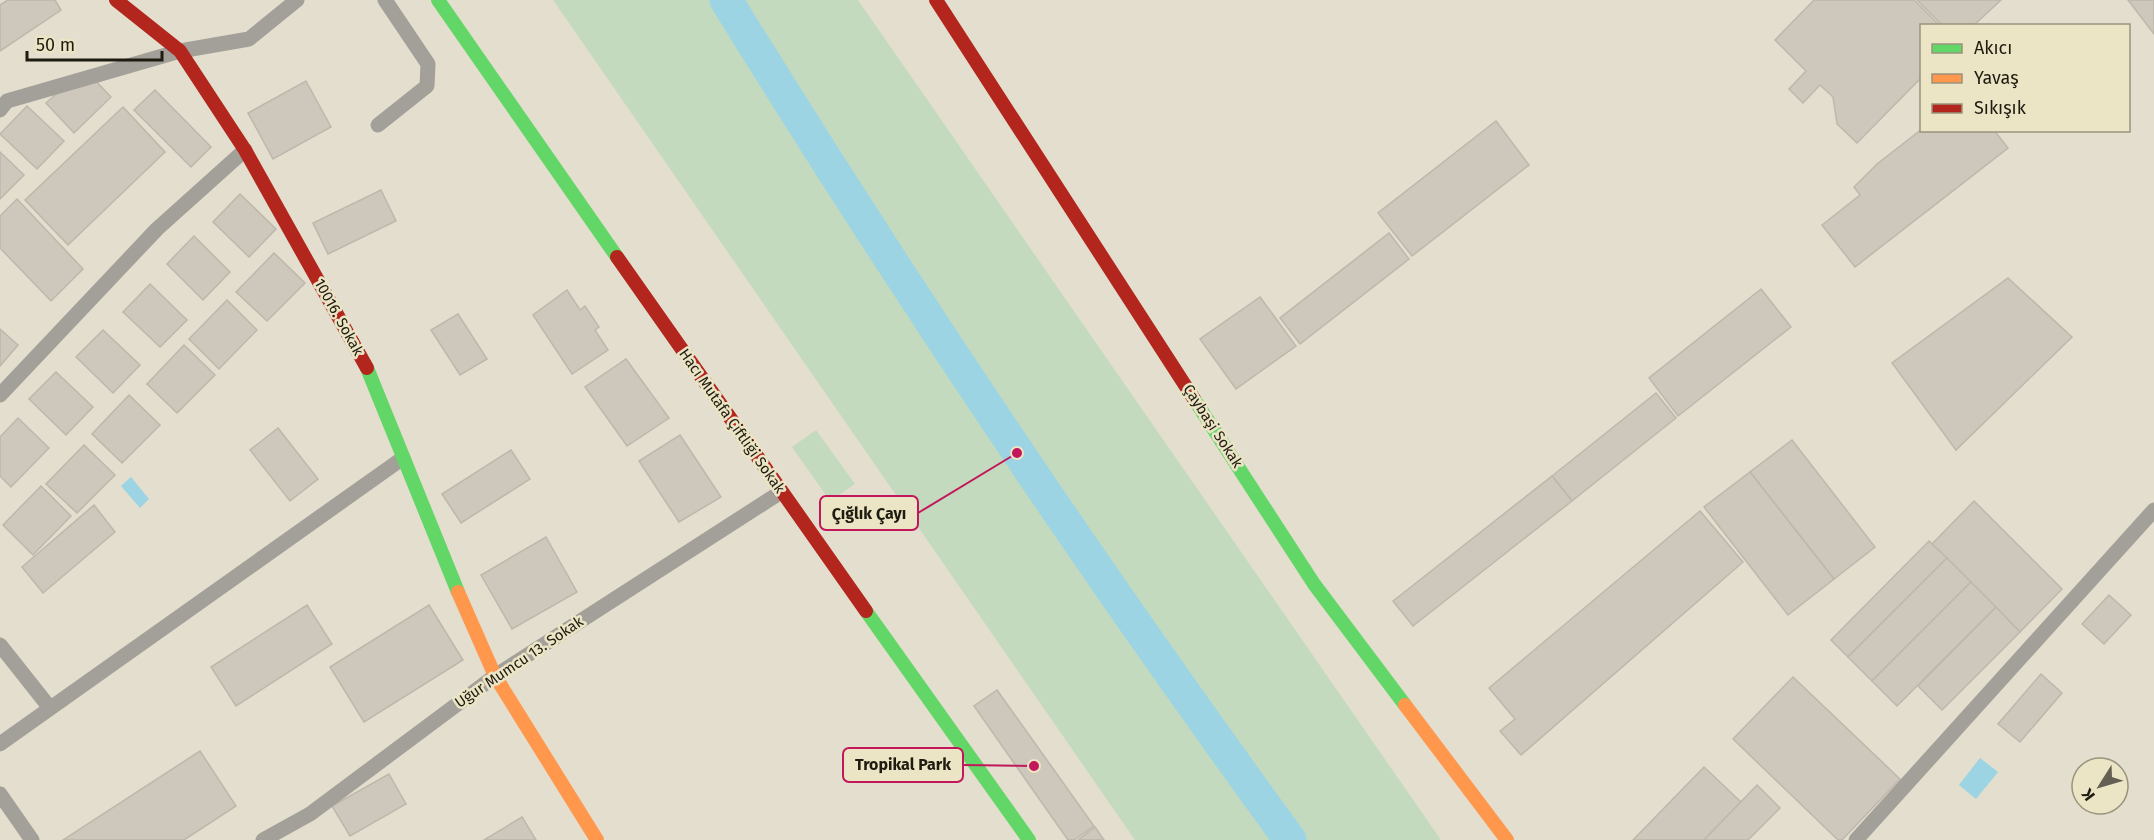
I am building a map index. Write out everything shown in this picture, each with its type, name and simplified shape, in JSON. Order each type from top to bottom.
[{"type":"street","name":"10016. Sokak","points":[[116,0],[180,51],[245,150],[363,358],[463,604],[495,676],[597,840]]},
{"type":"street","points":[[0,110],[7,102],[180,51],[249,39],[297,0]]},
{"type":"street","points":[[378,125],[427,86],[428,64],[385,0]]},
{"type":"street","name":"Hacı Mutafa Çiftliği Sokak","points":[[438,0],[1029,840]]},
{"type":"street","name":"Çaybaşi Sokak","points":[[936,0],[1314,584],[1508,840]]},
{"type":"street","points":[[0,395],[157,229],[245,150]]},
{"type":"street","points":[[0,744],[403,458]]},
{"type":"street","name":"Uğur Mumcu 13. Sokak","points":[[263,840],[310,814],[495,676],[782,492]]},
{"type":"street","points":[[1856,840],[2154,510]]},
{"type":"street","points":[[0,645],[50,708]]},
{"type":"street","points":[[0,794],[32,840]]},
{"type":"green space","points":[[553,0],[858,0],[1441,840],[1135,840]]},
{"type":"green space","points":[[816,430],[855,484],[830,501],[792,447]]},
{"type":"water","points":[[131,477],[149,499],[140,508],[121,486]]},
{"type":"water","points":[[1980,758],[1998,772],[1976,799],[1959,785]]},
{"type":"building","points":[[8,0],[55,0],[61,10],[0,51],[0,5]]},
{"type":"building","points":[[1814,0],[1914,0],[1938,24],[1920,24],[1920,79],[1857,143],[1837,124],[1833,97],[1820,85],[1803,103],[1789,89],[1806,71],[1775,40]]},
{"type":"building","points":[[1917,0],[2001,0],[1975,24],[1941,24]]},
{"type":"building","points":[[2128,0],[2154,0],[2154,34]]},
{"type":"building","points":[[93,78],[111,97],[74,133],[46,103],[63,88]]},
{"type":"building","points":[[306,81],[331,127],[273,159],[248,113]]},
{"type":"building","points":[[155,90],[211,147],[191,167],[134,110]]},
{"type":"building","points":[[27,106],[64,141],[37,169],[0,134]]},
{"type":"building","points":[[123,107],[165,152],[68,245],[25,200]]},
{"type":"building","points":[[1496,121],[1529,165],[1412,256],[1378,213]]},
{"type":"building","points":[[1920,131],[1996,132],[2008,148],[1855,267],[1822,225],[1860,195],[1854,187],[1877,164]]},
{"type":"building","points":[[0,152],[24,175],[0,199]]},
{"type":"building","points":[[381,190],[396,221],[328,254],[313,223]]},
{"type":"building","points":[[240,194],[276,229],[249,257],[213,222]]},
{"type":"building","points":[[17,199],[83,269],[51,301],[0,248],[0,216]]},
{"type":"building","points":[[1389,233],[1409,259],[1300,344],[1280,318]]},
{"type":"building","points":[[194,236],[230,272],[203,300],[167,264]]},
{"type":"building","points":[[274,253],[305,283],[267,321],[236,292]]},
{"type":"building","points":[[2008,278],[2072,337],[1956,450],[1892,363]]},
{"type":"building","points":[[150,284],[187,320],[160,347],[123,312]]},
{"type":"building","points":[[1761,289],[1791,327],[1678,416],[1649,378]]},
{"type":"building","points":[[567,290],[580,310],[585,306],[599,327],[595,330],[608,350],[572,374],[533,315]]},
{"type":"building","points":[[1260,297],[1296,346],[1236,389],[1200,339]]},
{"type":"building","points":[[227,300],[257,330],[219,369],[189,339]]},
{"type":"building","points":[[458,314],[487,359],[460,375],[431,330]]},
{"type":"building","points":[[0,329],[18,345],[0,366]]},
{"type":"building","points":[[103,330],[140,365],[113,393],[76,357]]},
{"type":"building","points":[[184,345],[215,375],[177,413],[147,384]]},
{"type":"building","points":[[626,359],[669,418],[627,446],[585,387]]},
{"type":"building","points":[[56,372],[93,407],[66,435],[29,399]]},
{"type":"building","points":[[1656,393],[1676,418],[1572,501],[1552,476]]},
{"type":"building","points":[[129,395],[160,425],[122,463],[92,434]]},
{"type":"building","points":[[18,418],[49,448],[11,487],[0,476],[0,437]]},
{"type":"building","points":[[278,428],[318,479],[290,501],[250,450]]},
{"type":"building","points":[[680,435],[721,497],[679,522],[639,461]]},
{"type":"building","points":[[1792,440],[1875,547],[1834,579],[1750,472]]},
{"type":"building","points":[[84,445],[115,475],[77,513],[46,484]]},
{"type":"building","points":[[511,450],[530,479],[461,523],[442,494]]},
{"type":"building","points":[[1750,472],[1834,579],[1788,615],[1704,507]]},
{"type":"building","points":[[1552,476],[1572,501],[1413,626],[1393,601]]},
{"type":"building","points":[[41,486],[71,516],[33,555],[3,525]]},
{"type":"building","points":[[1974,501],[2062,589],[2020,632],[1932,544]]},
{"type":"building","points":[[94,505],[115,532],[43,593],[22,567]]},
{"type":"building","points":[[1700,511],[1743,562],[1521,755],[1500,731],[1515,719],[1489,688]]},
{"type":"building","points":[[546,537],[577,592],[512,629],[481,575]]},
{"type":"building","points":[[1929,541],[1947,558],[1848,657],[1831,640]]},
{"type":"building","points":[[1947,558],[1971,582],[1872,681],[1848,657]]},
{"type":"building","points":[[1971,582],[1996,607],[1897,706],[1872,681]]},
{"type":"building","points":[[2109,595],[2131,615],[2104,644],[2082,624]]},
{"type":"building","points":[[307,605],[332,644],[236,706],[211,667]]},
{"type":"building","points":[[429,605],[463,660],[364,722],[330,667]]},
{"type":"building","points":[[1996,607],[2020,632],[1942,710],[1918,686]]},
{"type":"building","points":[[2041,674],[2062,693],[2020,742],[1998,724]]},
{"type":"building","points":[[1793,677],[1900,779],[1842,840],[1838,840],[1733,739]]},
{"type":"building","points":[[997,690],[1094,826],[1074,840],[1068,840],[974,706]]},
{"type":"building","points":[[200,751],[236,806],[184,840],[63,840]]},
{"type":"building","points":[[1704,767],[1741,802],[1704,840],[1633,840]]},
{"type":"building","points":[[389,774],[406,804],[350,836],[332,806]]},
{"type":"building","points":[[1757,785],[1780,808],[1748,840],[1704,840]]},
{"type":"building","points":[[522,817],[536,840],[484,840]]},
{"type":"building","points":[[1095,827],[1104,840],[1078,840]]},
{"type":"waterway","points":[[726,0],[861,214],[1000,425],[1143,634],[1290,840]]},
{"type":"traffic: fast","points":[[438,0],[617,257]]},
{"type":"traffic: fast","points":[[367,368],[458,592]]},
{"type":"traffic: fast","points":[[1194,399],[1314,584],[1405,705]]},
{"type":"traffic: fast","points":[[866,611],[1029,840]]},
{"type":"traffic: slow","points":[[458,592],[495,676],[597,840]]},
{"type":"traffic: slow","points":[[1405,705],[1507,840]]},
{"type":"traffic: jam","points":[[116,0],[180,51],[245,150],[367,368]]},
{"type":"traffic: jam","points":[[936,0],[1194,399]]},
{"type":"traffic: jam","points":[[617,257],[866,611]]},
{"type":"place","name":"Çığlık Çayı","points":[[1017,453]]},
{"type":"place","name":"Tropikal Park","points":[[1034,766]]}]
